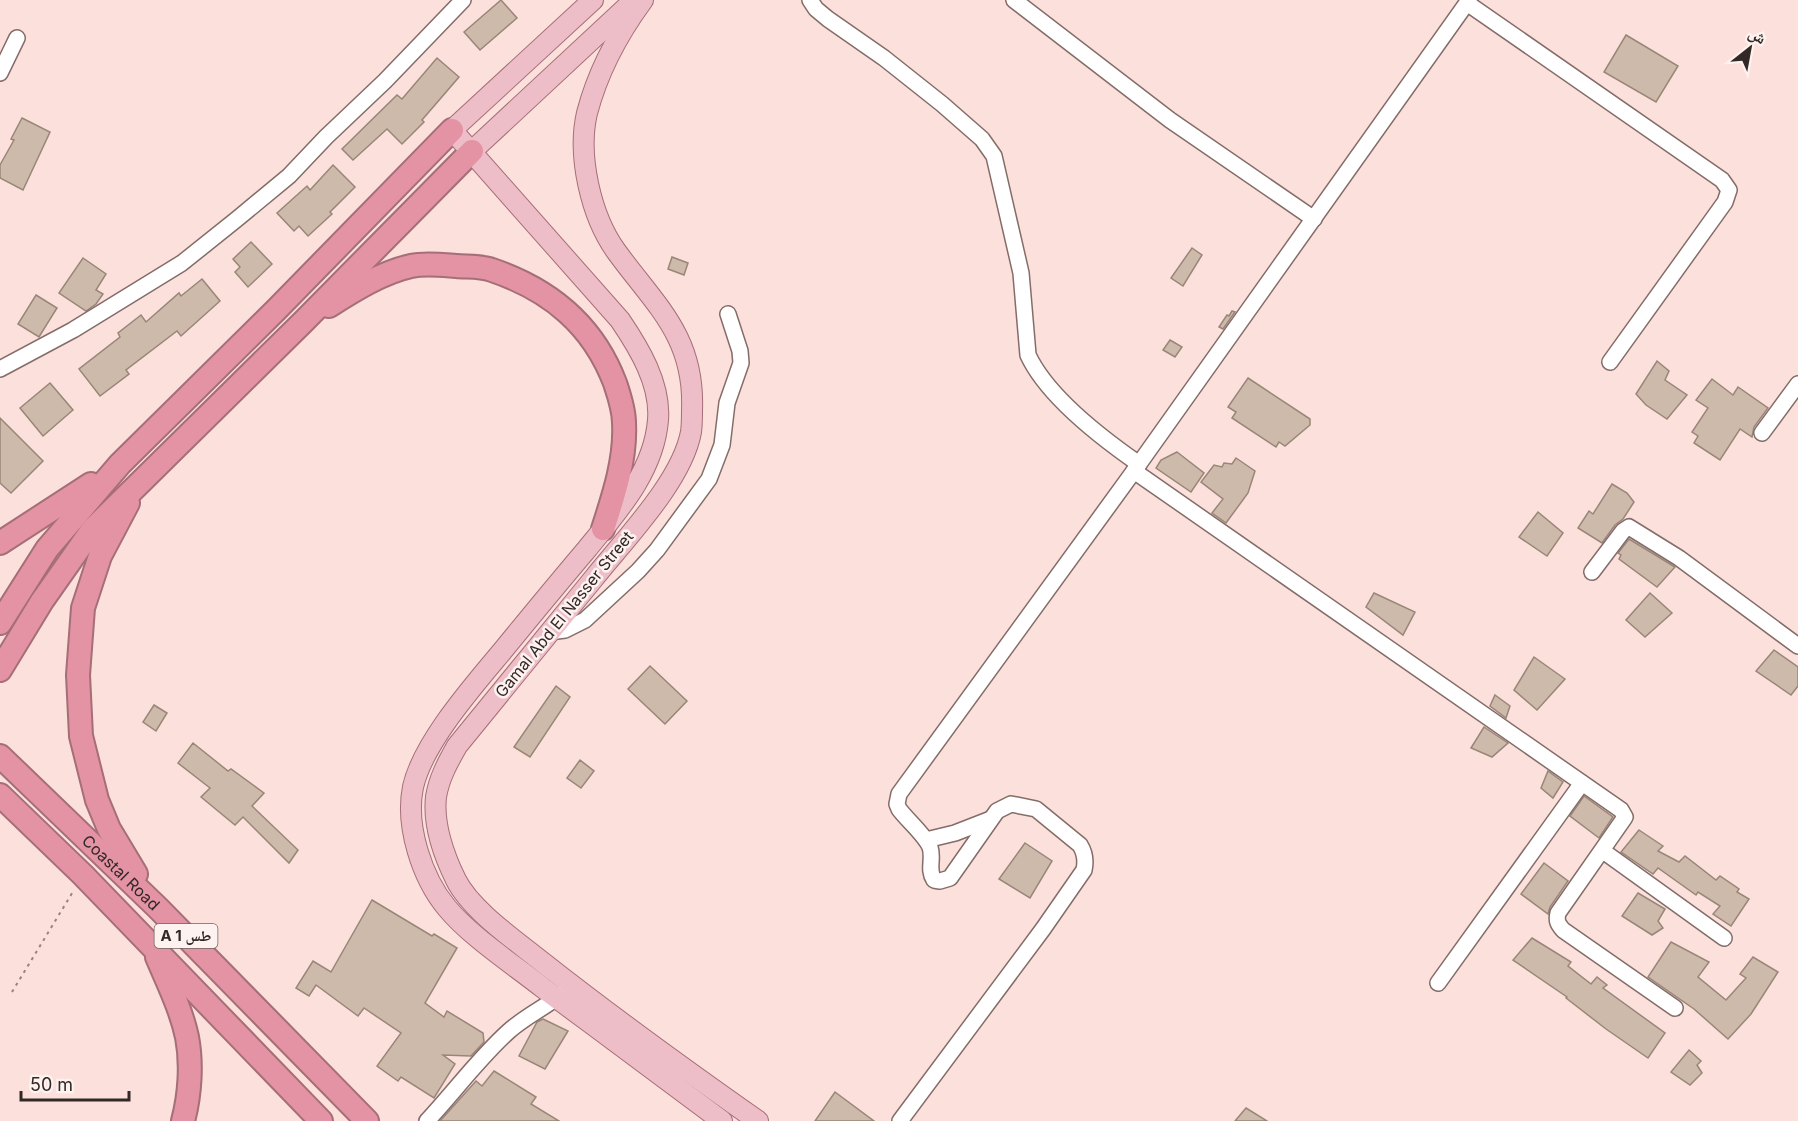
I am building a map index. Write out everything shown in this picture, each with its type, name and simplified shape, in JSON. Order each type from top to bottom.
[{"type":"highway","points":[[0,623],[47,549],[120,464],[277,309],[452,130]]},
{"type":"highway","points":[[0,670],[81,543],[140,481],[303,322],[472,151]]},
{"type":"highway","points":[[303,322],[387,274],[412,266],[438,264],[490,269],[534,288],[559,304],[598,347],[620,397],[624,421],[623,449],[618,481],[603,529]]},
{"type":"highway","points":[[0,543],[60,506],[120,464]]},
{"type":"highway","points":[[140,481],[100,556],[83,608],[78,675],[81,736],[97,800],[109,829],[158,908]]},
{"type":"highway","name":"Coastal Road","points":[[0,756],[158,908],[367,1121]]},
{"type":"highway","name":"Coastal Road","points":[[0,795],[152,945],[305,1113],[321,1121]]},
{"type":"highway","points":[[152,945],[176,1003],[187,1037],[189,1083],[188,1104],[183,1121]]},
{"type":"main road","points":[[452,130],[593,0]]},
{"type":"main road","points":[[472,151],[634,0]]},
{"type":"main road","name":"Gamal Abd El Nasser Street","points":[[643,0],[622,29],[587,113],[585,159],[593,203],[601,226],[615,250],[652,297],[681,340],[693,388],[691,432],[676,472],[644,516],[457,746],[444,769],[436,797],[437,822],[443,851],[457,882],[488,917],[565,992],[722,1121]]},
{"type":"main road","name":"Gamal Abd El Nasser Street","points":[[452,130],[620,320],[636,343],[646,365],[655,392],[658,417],[656,435],[648,463],[639,479],[603,529],[468,692],[421,764],[413,787],[411,816],[418,850],[432,886],[447,909],[502,956],[565,992],[758,1121]]},
{"type":"street","points":[[0,369],[73,330],[171,269],[237,219],[289,177],[463,0]]},
{"type":"street","points":[[810,0],[828,20],[904,73],[982,139],[994,156],[1021,273],[1029,355],[1033,365],[1063,401],[1137,467],[1624,813],[1623,820],[1603,851],[1558,913],[1558,925],[1675,1008]]},
{"type":"street","points":[[1014,0],[1170,120],[1314,219]]},
{"type":"street","points":[[900,1121],[1043,929],[1084,870],[1085,858],[1080,845],[1036,809],[1011,804],[1001,807],[991,819],[953,874],[945,880],[934,880],[930,868],[931,849],[899,809],[897,804],[899,794],[1137,467],[1468,2],[1722,180],[1728,190],[1725,202],[1610,362]]},
{"type":"street","points":[[0,73],[17,38]]},
{"type":"street","points":[[549,632],[565,630],[585,620],[638,571],[657,550],[709,479],[722,445],[727,403],[741,363],[740,351],[728,314]]},
{"type":"street","points":[[1762,433],[1798,384]]},
{"type":"street","points":[[1592,572],[1623,531],[1629,527],[1679,558],[1798,646]]},
{"type":"street","points":[[1438,982],[1582,783]]},
{"type":"street","points":[[926,840],[955,833],[991,819]]},
{"type":"street","points":[[1603,851],[1724,938]]},
{"type":"street","points":[[427,1121],[468,1073],[510,1030],[565,992]]},
{"type":"path","points":[[12,992],[83,875]]},
{"type":"building","points":[[501,0],[517,18],[480,50],[464,32]]},
{"type":"building","points":[[1626,35],[1678,66],[1656,102],[1604,72]]},
{"type":"building","points":[[437,58],[459,77],[422,120],[424,122],[402,144],[387,129],[353,160],[342,149],[397,95],[402,99]]},
{"type":"building","points":[[22,118],[50,132],[23,190],[0,178],[0,165],[14,140],[11,139]]},
{"type":"building","points":[[333,165],[355,187],[330,212],[332,214],[308,236],[299,226],[294,231],[277,213],[307,186],[310,190]]},
{"type":"building","points":[[251,242],[272,264],[248,287],[235,272],[240,267],[233,259]]},
{"type":"building","points":[[1192,248],[1202,255],[1183,286],[1171,278]]},
{"type":"building","points":[[672,257],[688,263],[684,275],[668,269]]},
{"type":"building","points":[[83,258],[106,274],[96,290],[103,294],[96,304],[86,311],[59,293]]},
{"type":"building","points":[[202,279],[220,301],[181,336],[177,331],[126,370],[129,374],[100,396],[79,369],[120,337],[118,333],[141,315],[146,322],[179,293],[181,296]]},
{"type":"building","points":[[36,295],[57,308],[39,337],[18,324]]},
{"type":"building","points":[[1232,311],[1235,312],[1223,329],[1219,327],[1227,315],[1229,316]]},
{"type":"building","points":[[1170,340],[1182,347],[1175,357],[1163,350]]},
{"type":"building","points":[[1657,361],[1669,371],[1665,380],[1687,395],[1667,419],[1646,405],[1636,394]]},
{"type":"building","points":[[1248,378],[1310,419],[1310,425],[1285,446],[1279,442],[1276,447],[1232,418],[1236,412],[1228,407]]},
{"type":"building","points":[[1712,379],[1733,395],[1738,387],[1768,408],[1754,427],[1752,437],[1740,429],[1720,460],[1694,443],[1698,436],[1692,432],[1708,408],[1696,400]]},
{"type":"building","points":[[50,383],[73,410],[43,436],[20,408]]},
{"type":"building","points":[[0,418],[43,461],[11,493],[0,483]]},
{"type":"building","points":[[1177,452],[1204,473],[1191,492],[1156,468],[1161,460]]},
{"type":"building","points":[[1236,458],[1255,471],[1248,493],[1226,523],[1212,513],[1223,499],[1201,482],[1214,465],[1222,467],[1224,463],[1232,464]]},
{"type":"building","points":[[1612,484],[1627,493],[1634,502],[1602,543],[1578,528],[1589,511],[1593,514]]},
{"type":"building","points":[[1538,512],[1563,533],[1547,556],[1519,537]]},
{"type":"building","points":[[1629,539],[1675,567],[1657,587],[1619,559],[1621,555],[1618,553]]},
{"type":"building","points":[[1374,593],[1415,612],[1403,635],[1366,607]]},
{"type":"building","points":[[1650,593],[1672,613],[1645,637],[1626,620]]},
{"type":"building","points":[[1774,650],[1798,667],[1798,686],[1791,695],[1756,671]]},
{"type":"building","points":[[1534,657],[1565,679],[1537,710],[1514,690]]},
{"type":"building","points":[[650,666],[687,701],[665,724],[628,689]]},
{"type":"building","points":[[556,686],[570,697],[530,757],[514,747]]},
{"type":"building","points":[[1495,695],[1510,706],[1506,718],[1490,706]]},
{"type":"building","points":[[154,705],[167,713],[156,731],[143,722]]},
{"type":"building","points":[[1484,727],[1508,743],[1492,757],[1471,748]]},
{"type":"building","points":[[193,743],[228,771],[231,769],[264,793],[252,806],[298,850],[289,863],[243,817],[235,825],[201,797],[210,788],[178,763]]},
{"type":"building","points":[[580,760],[594,771],[581,788],[567,778]]},
{"type":"building","points":[[1548,771],[1563,782],[1553,798],[1541,788]]},
{"type":"building","points":[[1584,796],[1613,817],[1599,838],[1570,816]]},
{"type":"building","points":[[1639,830],[1663,846],[1658,851],[1679,862],[1685,856],[1716,880],[1720,876],[1739,889],[1737,892],[1749,899],[1731,926],[1713,914],[1720,906],[1698,892],[1696,895],[1658,868],[1653,874],[1621,852]]},
{"type":"building","points":[[1025,843],[1052,861],[1030,898],[999,879]]},
{"type":"building","points":[[1544,863],[1568,881],[1550,907],[1548,914],[1521,894]]},
{"type":"building","points":[[1638,893],[1665,909],[1658,921],[1663,928],[1652,935],[1622,916]]},
{"type":"building","points":[[372,900],[432,936],[434,934],[457,948],[425,1003],[444,1017],[447,1011],[483,1033],[484,1042],[471,1056],[443,1055],[455,1064],[434,1098],[401,1077],[398,1081],[377,1066],[401,1033],[364,1008],[358,1016],[316,985],[309,996],[296,988],[313,961],[331,972]]},
{"type":"building","points":[[1532,938],[1571,962],[1568,966],[1591,984],[1597,977],[1607,985],[1603,988],[1665,1033],[1648,1058],[1513,960]]},
{"type":"building","points":[[1671,942],[1709,962],[1698,977],[1726,1000],[1746,978],[1740,974],[1753,957],[1778,972],[1751,1014],[1728,1039],[1694,1009],[1648,977]]},
{"type":"building","points":[[543,1019],[568,1031],[545,1069],[519,1056],[537,1022]]},
{"type":"building","points":[[1689,1050],[1701,1061],[1697,1065],[1702,1073],[1690,1085],[1671,1072]]},
{"type":"building","points":[[494,1071],[536,1097],[531,1104],[559,1121],[440,1121],[476,1081],[482,1086]]},
{"type":"building","points":[[835,1092],[874,1121],[815,1121]]},
{"type":"building","points":[[1246,1108],[1267,1121],[1235,1121]]}]
